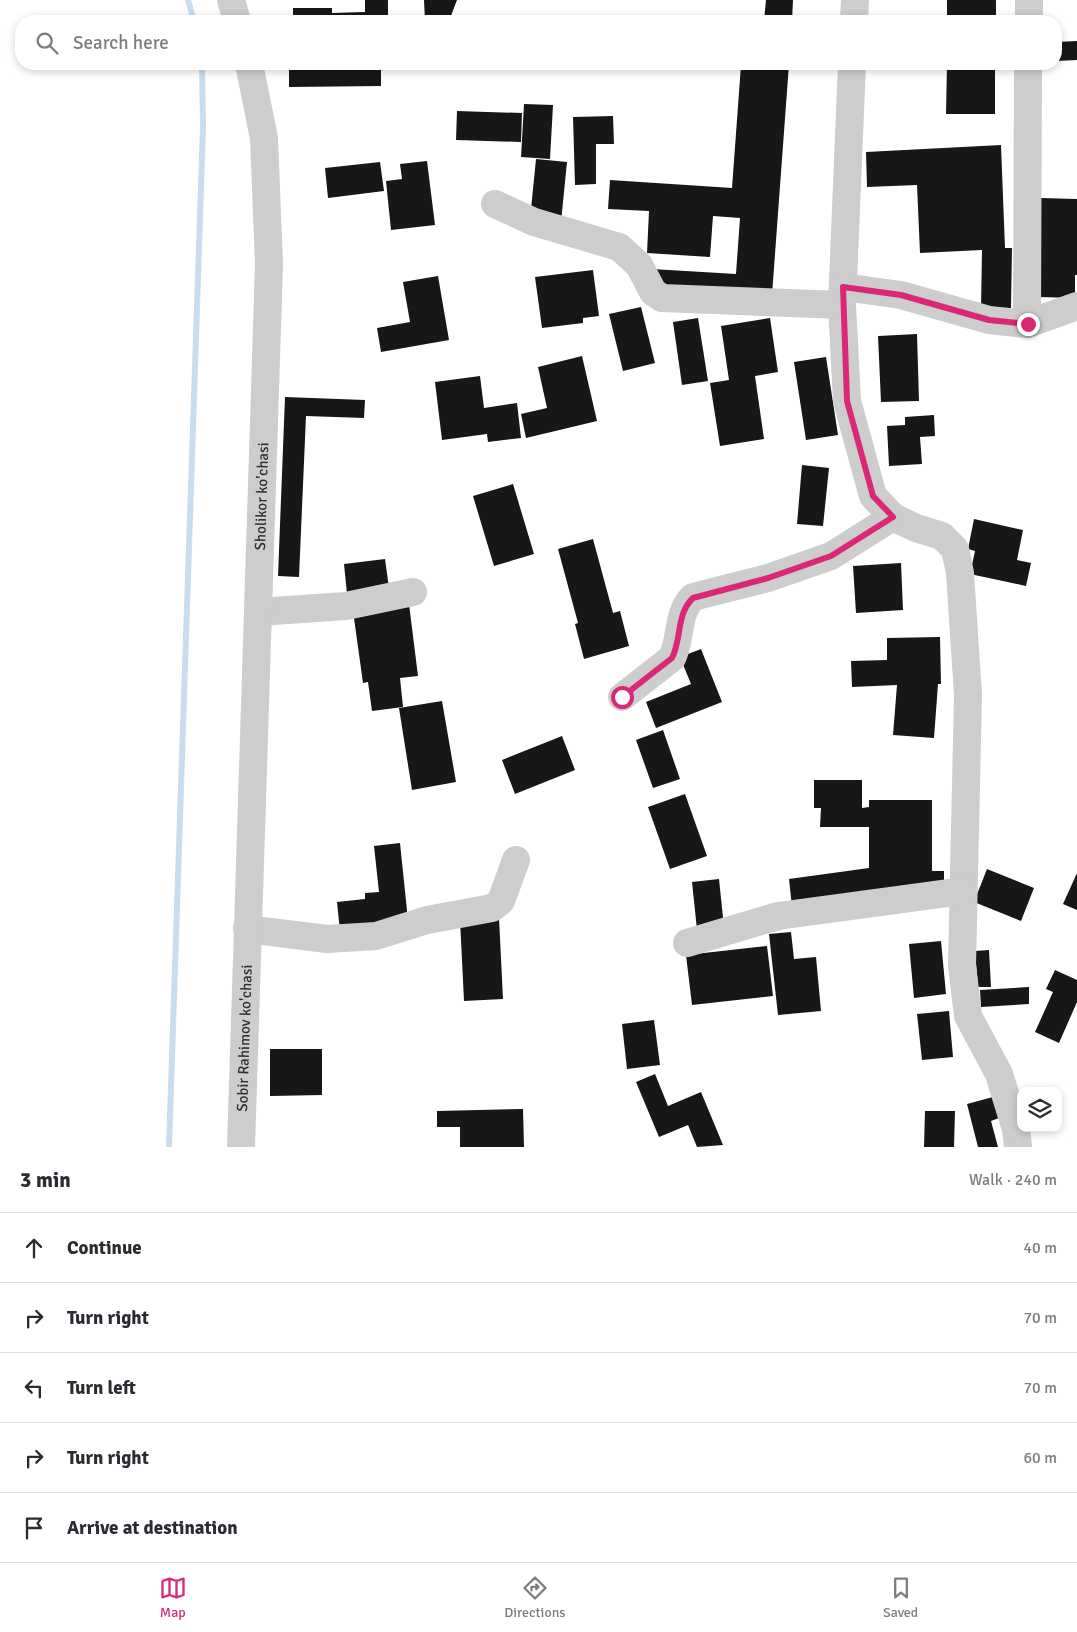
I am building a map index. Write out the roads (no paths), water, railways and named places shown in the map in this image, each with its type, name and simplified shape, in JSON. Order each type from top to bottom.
[{"type":"street","points":[[231,0],[236,15]]},
{"type":"street","points":[[854,15],[855,0]]},
{"type":"street","points":[[1029,0],[1029,15]]},
{"type":"street","name":"Sholikor ko'chasi","points":[[247,929],[268,337],[269,255],[264,138],[250,70]]},
{"type":"street","points":[[852,70],[843,296],[847,401],[873,496],[893,517],[916,528],[942,536],[955,549],[960,573],[968,695],[962,965],[968,1016],[999,1074],[1016,1128],[1018,1147]]},
{"type":"street","points":[[1028,70],[1028,324]]},
{"type":"street","points":[[495,204],[534,222],[619,247],[640,266],[653,292],[662,298],[901,295],[989,320],[1028,324],[1077,306]]},
{"type":"street","points":[[622,697],[672,658],[676,650],[684,606],[693,598],[768,578],[831,556],[893,517]]},
{"type":"street","points":[[258,612],[346,606],[413,592]]},
{"type":"street","points":[[247,929],[327,939],[376,936],[427,920],[492,908],[503,895],[516,860]]},
{"type":"street","points":[[687,943],[778,916],[964,892]]},
{"type":"street","name":"Sobir Rahimov ko'chasi","points":[[241,1147],[247,929]]},
{"type":"waterway","points":[[188,0],[192,15]]},
{"type":"waterway","points":[[169,1147],[203,127],[202,70]]}]
